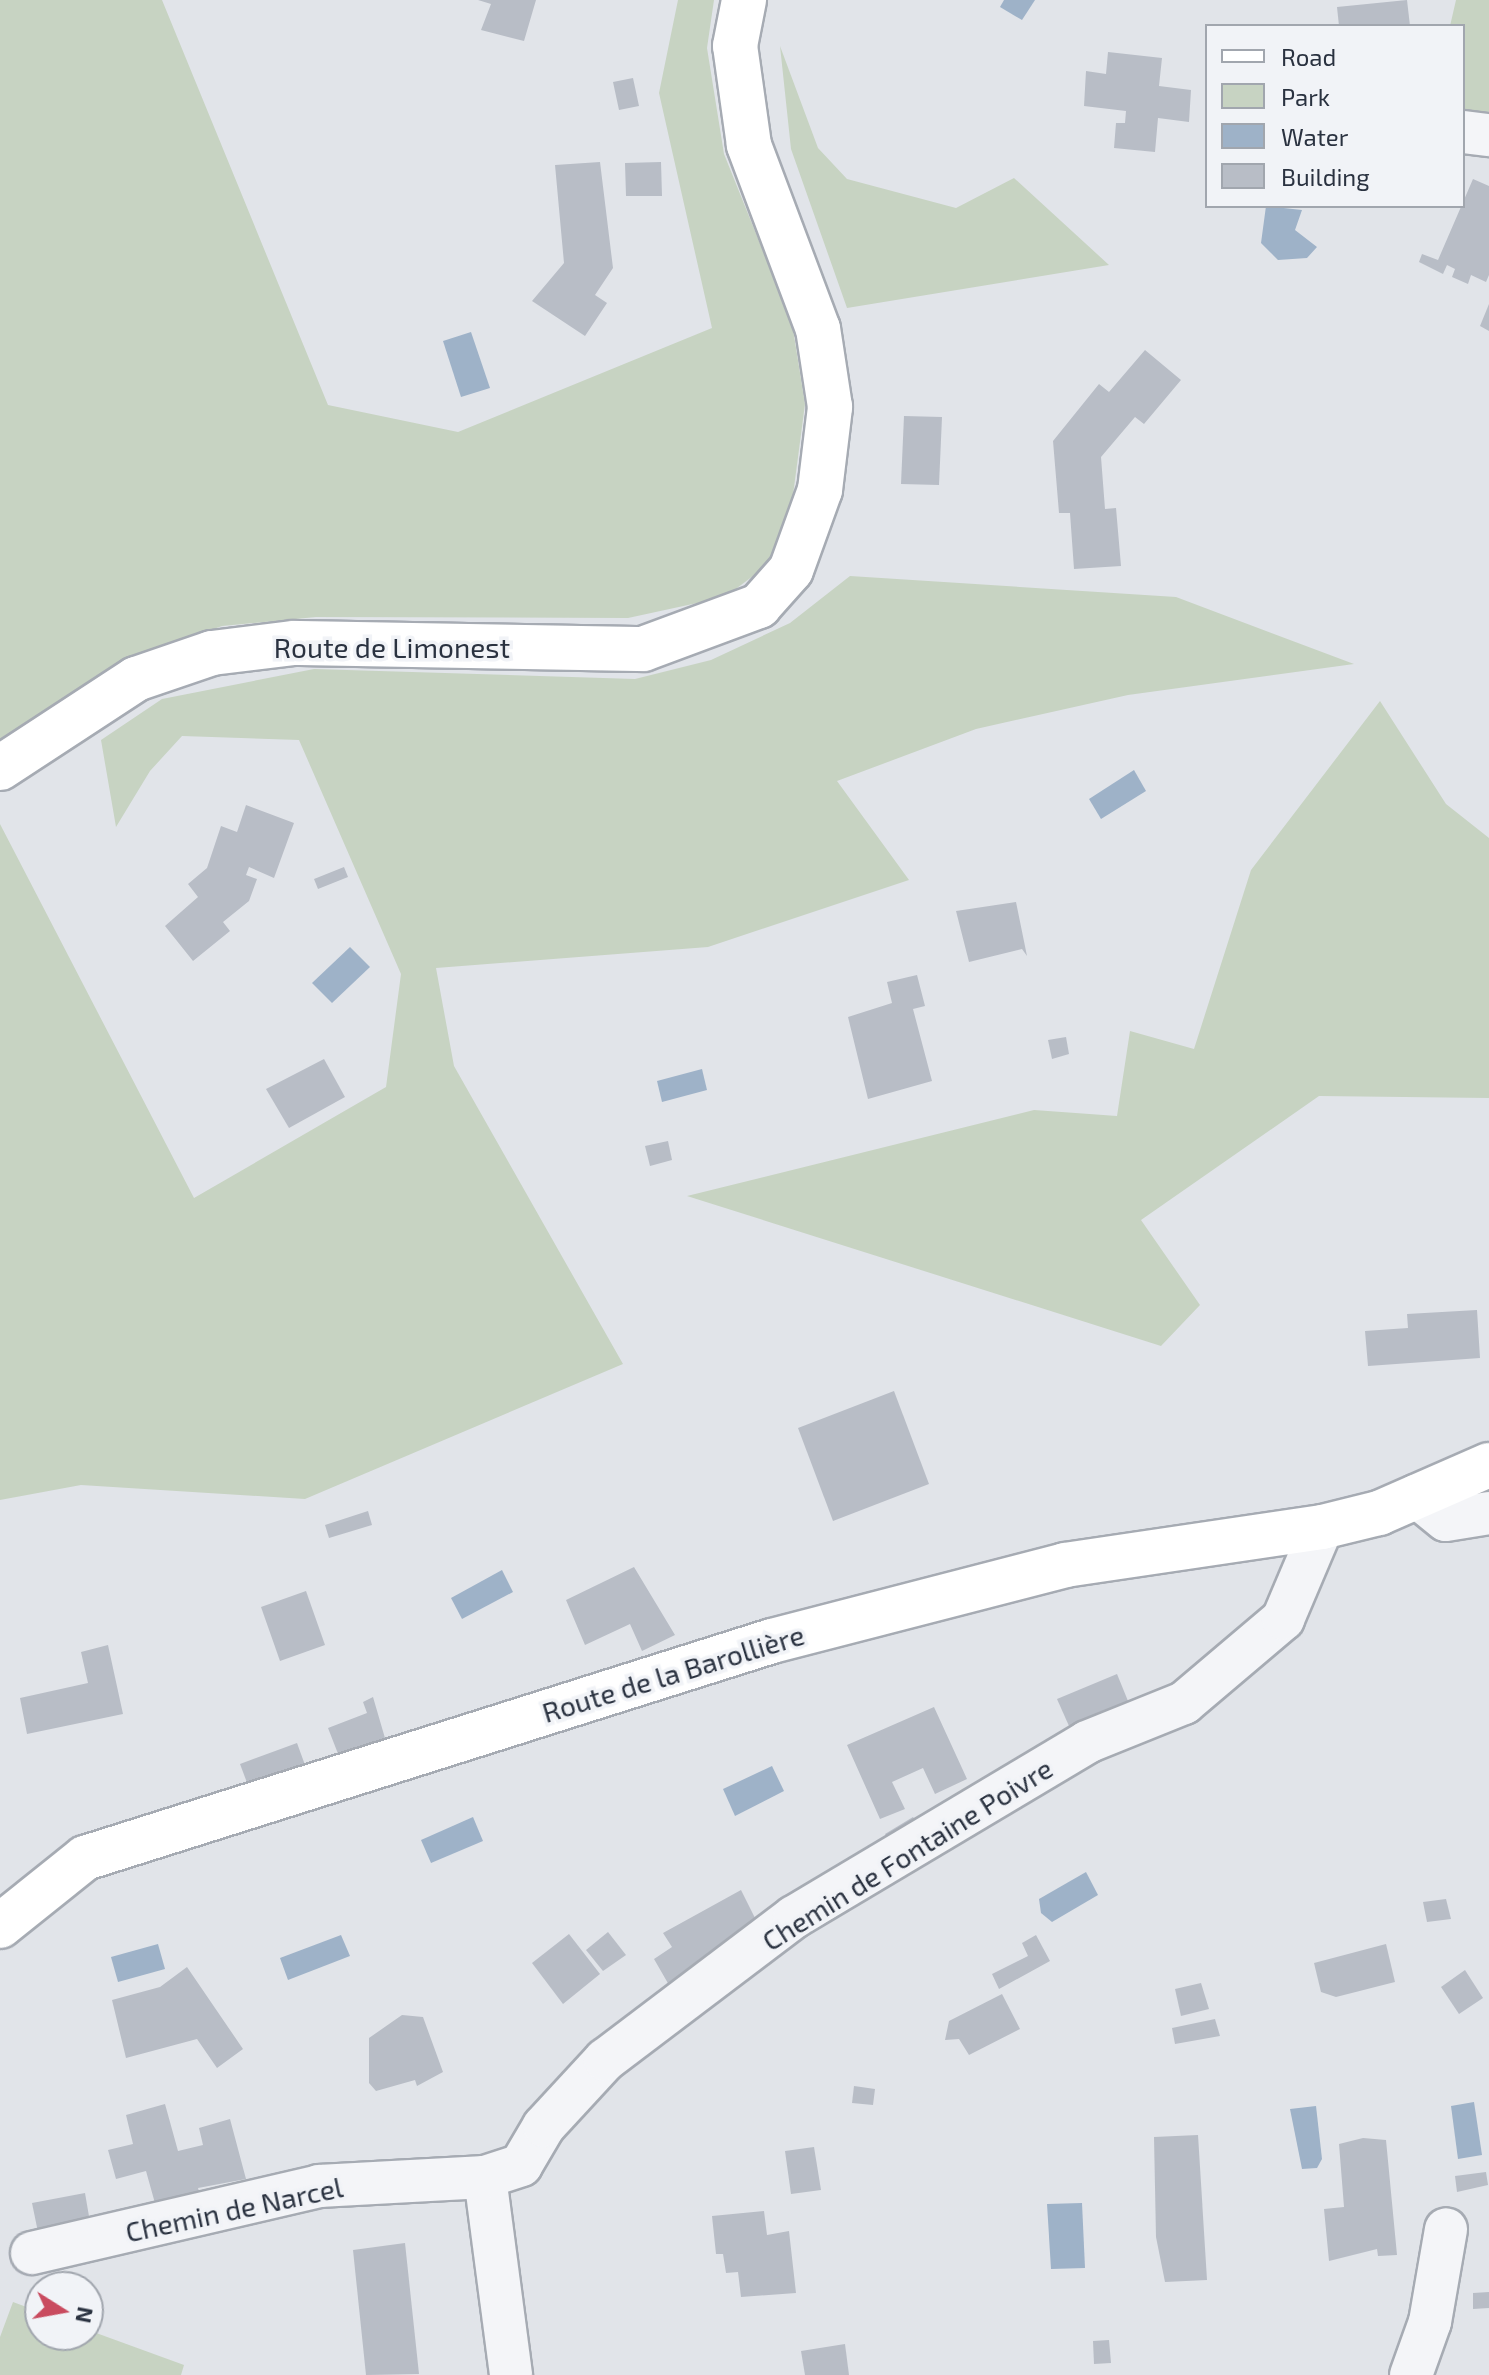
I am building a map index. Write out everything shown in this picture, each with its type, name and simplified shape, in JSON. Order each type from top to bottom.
[{"type":"street","name":"Route de Limonest","points":[[0,768],[136,679],[212,653],[294,643],[643,649],[759,606],[791,570],[820,490],[830,407],[818,329],[749,145],[735,46],[744,0]]},
{"type":"street","points":[[1465,132],[1489,135]]},
{"type":"street","name":"Route de la Barollière","points":[[0,1926],[85,1858],[772,1641],[1065,1565],[1322,1527],[1397,1504],[1489,1465]]},
{"type":"street","points":[[1397,1504],[1446,1520],[1489,1513]]},
{"type":"street","name":"Chemin de Fontaine Poivre","points":[[485,2177],[521,2165],[544,2126],[605,2060],[794,1917],[1087,1742],[1184,1703],[1283,1619],[1322,1527]]},
{"type":"street","points":[[485,2177],[511,2375]]},
{"type":"street","name":"Chemin de Narcel","points":[[32,2253],[319,2186],[485,2177]]},
{"type":"street","points":[[1411,2375],[1430,2322],[1446,2229]]},
{"type":"green space","points":[[0,0],[162,0],[328,405],[458,432],[712,328],[659,93],[678,0],[714,0],[707,48],[724,154],[792,323],[805,404],[793,495],[769,564],[725,597],[628,618],[316,617],[222,626],[127,661],[0,745]]},
{"type":"green space","points":[[1456,0],[1489,0],[1489,112],[1465,109],[1465,24],[1450,24]]},
{"type":"green space","points":[[780,46],[818,148],[847,179],[956,208],[1014,178],[1109,265],[847,308],[791,149]]},
{"type":"green space","points":[[850,576],[1176,597],[1354,664],[1128,695],[976,729],[837,781],[909,880],[708,947],[436,968],[454,1066],[623,1364],[305,1499],[81,1485],[0,1500],[0,824],[194,1198],[386,1087],[401,974],[299,740],[182,736],[150,771],[116,827],[101,740],[162,699],[314,669],[635,679],[711,660],[790,623]]},
{"type":"green space","points":[[1380,701],[1446,804],[1489,838],[1489,1098],[1319,1096],[1141,1220],[1200,1305],[1161,1346],[687,1196],[1034,1110],[1117,1116],[1130,1031],[1194,1049],[1251,870]]},
{"type":"green space","points":[[13,2302],[24,2306],[24,2351],[104,2351],[104,2336],[184,2365],[181,2375],[0,2375],[0,2337]]},
{"type":"water","points":[[1004,0],[1035,0],[1022,20],[1000,7]]},
{"type":"water","points":[[1266,208],[1284,208],[1302,210],[1295,230],[1317,247],[1307,258],[1278,260],[1261,243]]},
{"type":"water","points":[[471,332],[490,388],[461,397],[443,341]]},
{"type":"water","points":[[1134,770],[1146,791],[1101,819],[1089,799]]},
{"type":"water","points":[[350,947],[370,967],[332,1003],[312,983]]},
{"type":"water","points":[[702,1069],[707,1090],[662,1102],[657,1081]]},
{"type":"water","points":[[502,1570],[513,1592],[462,1619],[451,1598]]},
{"type":"water","points":[[772,1766],[784,1791],[735,1816],[723,1789]]},
{"type":"water","points":[[473,1817],[483,1841],[431,1863],[421,1840]]},
{"type":"water","points":[[1086,1872],[1098,1895],[1052,1922],[1041,1913],[1039,1899]]},
{"type":"water","points":[[341,1935],[350,1956],[288,1980],[280,1958]]},
{"type":"water","points":[[158,1944],[165,1969],[118,1982],[111,1957]]},
{"type":"water","points":[[1474,2102],[1482,2155],[1458,2159],[1451,2106]]},
{"type":"water","points":[[1316,2106],[1322,2159],[1317,2168],[1302,2169],[1290,2109]]},
{"type":"water","points":[[1082,2203],[1085,2268],[1051,2269],[1047,2204]]},
{"type":"building","points":[[478,0],[536,0],[524,41],[481,30],[491,4]]},
{"type":"building","points":[[1407,0],[1410,24],[1339,24],[1337,7]]},
{"type":"building","points":[[1108,52],[1162,58],[1159,86],[1191,90],[1189,122],[1158,118],[1155,152],[1114,148],[1116,123],[1125,123],[1126,111],[1084,106],[1086,71],[1106,74]]},
{"type":"building","points":[[633,78],[639,106],[619,110],[613,82]]},
{"type":"building","points":[[600,162],[613,268],[595,295],[607,303],[585,336],[532,301],[564,263],[555,165]]},
{"type":"building","points":[[661,162],[662,196],[626,196],[625,163]]},
{"type":"building","points":[[1473,179],[1489,186],[1489,275],[1486,282],[1471,275],[1468,284],[1452,277],[1455,269],[1447,265],[1443,274],[1419,262],[1422,254],[1438,260],[1460,208],[1465,208],[1465,198]]},
{"type":"building","points":[[1489,304],[1489,331],[1480,326]]},
{"type":"building","points":[[1145,350],[1181,380],[1144,424],[1135,417],[1101,457],[1105,509],[1116,508],[1121,566],[1074,569],[1070,513],[1059,513],[1053,441],[1099,384],[1109,392]]},
{"type":"building","points":[[904,416],[942,417],[939,485],[901,484]]},
{"type":"building","points":[[246,805],[294,823],[274,878],[249,867],[246,875],[257,879],[249,901],[223,922],[230,931],[193,961],[165,926],[198,897],[188,884],[207,868],[221,826],[237,832]]},
{"type":"building","points":[[344,867],[348,877],[318,889],[314,879]]},
{"type":"building","points":[[1016,902],[1027,956],[1022,949],[969,962],[956,911]]},
{"type":"building","points":[[917,975],[925,1006],[913,1009],[932,1081],[868,1099],[848,1017],[892,1003],[887,982]]},
{"type":"building","points":[[1066,1037],[1069,1054],[1052,1059],[1048,1040]]},
{"type":"building","points":[[324,1059],[345,1097],[289,1128],[266,1089]]},
{"type":"building","points":[[668,1141],[672,1160],[650,1166],[645,1146]]},
{"type":"building","points":[[1477,1310],[1480,1358],[1368,1366],[1365,1331],[1408,1328],[1407,1314]]},
{"type":"building","points":[[894,1391],[929,1484],[833,1521],[798,1428]]},
{"type":"building","points":[[368,1511],[372,1525],[329,1538],[325,1525]]},
{"type":"building","points":[[634,1567],[675,1635],[642,1651],[630,1624],[585,1645],[566,1600]]},
{"type":"building","points":[[306,1591],[325,1645],[280,1661],[261,1607]]},
{"type":"building","points":[[108,1645],[123,1714],[27,1734],[20,1698],[88,1683],[81,1652]]},
{"type":"building","points":[[1117,1674],[1128,1701],[1069,1726],[1057,1699]]},
{"type":"building","points":[[373,1697],[387,1745],[342,1764],[328,1728],[367,1713],[363,1702]]},
{"type":"building","points":[[934,1707],[967,1779],[935,1794],[923,1768],[892,1782],[905,1809],[880,1819],[847,1745]]},
{"type":"building","points":[[297,1743],[309,1776],[249,1788],[240,1764]]},
{"type":"building","points":[[913,1817],[921,1827],[891,1845],[885,1834]]},
{"type":"building","points":[[741,1890],[756,1920],[673,1992],[654,1959],[672,1947],[663,1933]]},
{"type":"building","points":[[1446,1899],[1451,1919],[1427,1922],[1423,1902]]},
{"type":"building","points":[[608,1932],[626,1955],[603,1971],[586,1950]]},
{"type":"building","points":[[569,1934],[600,1974],[563,2004],[532,1963]]},
{"type":"building","points":[[1036,1935],[1050,1961],[999,1989],[992,1974],[1028,1956],[1022,1943]]},
{"type":"building","points":[[1386,1944],[1395,1982],[1336,1997],[1321,1992],[1314,1963]]},
{"type":"building","points":[[187,1967],[243,2049],[217,2068],[197,2039],[126,2058],[112,2000],[160,1987]]},
{"type":"building","points":[[1465,1970],[1483,1998],[1459,2014],[1441,1987]]},
{"type":"building","points":[[1201,1983],[1209,2009],[1181,2016],[1175,1989]]},
{"type":"building","points":[[1002,1994],[1020,2029],[969,2055],[959,2039],[945,2040],[949,2021]]},
{"type":"building","points":[[402,2015],[423,2017],[443,2072],[417,2086],[415,2080],[376,2091],[369,2083],[369,2038]]},
{"type":"building","points":[[1215,2019],[1220,2036],[1175,2044],[1172,2028]]},
{"type":"building","points":[[854,2086],[875,2089],[873,2105],[852,2103]]},
{"type":"building","points":[[165,2104],[178,2151],[203,2145],[199,2128],[230,2119],[246,2179],[198,2188],[200,2195],[158,2214],[146,2171],[116,2179],[108,2150],[133,2144],[126,2115]]},
{"type":"building","points":[[1198,2135],[1207,2280],[1165,2282],[1156,2237],[1154,2137]]},
{"type":"building","points":[[1363,2138],[1386,2140],[1397,2255],[1378,2256],[1377,2249],[1329,2261],[1324,2209],[1344,2207],[1339,2144]]},
{"type":"building","points":[[814,2147],[821,2190],[791,2194],[785,2151]]},
{"type":"building","points":[[1486,2172],[1488,2185],[1457,2192],[1455,2176]]},
{"type":"building","points":[[85,2193],[91,2228],[39,2237],[32,2203]]},
{"type":"building","points":[[764,2211],[767,2235],[789,2231],[796,2293],[741,2297],[738,2272],[726,2273],[723,2254],[716,2254],[712,2216]]},
{"type":"building","points":[[405,2243],[419,2374],[366,2375],[353,2250]]},
{"type":"building","points":[[1489,2292],[1489,2308],[1473,2309],[1473,2293]]},
{"type":"building","points":[[1109,2340],[1111,2363],[1094,2364],[1093,2341]]},
{"type":"building","points":[[845,2344],[849,2375],[805,2375],[801,2351]]}]
